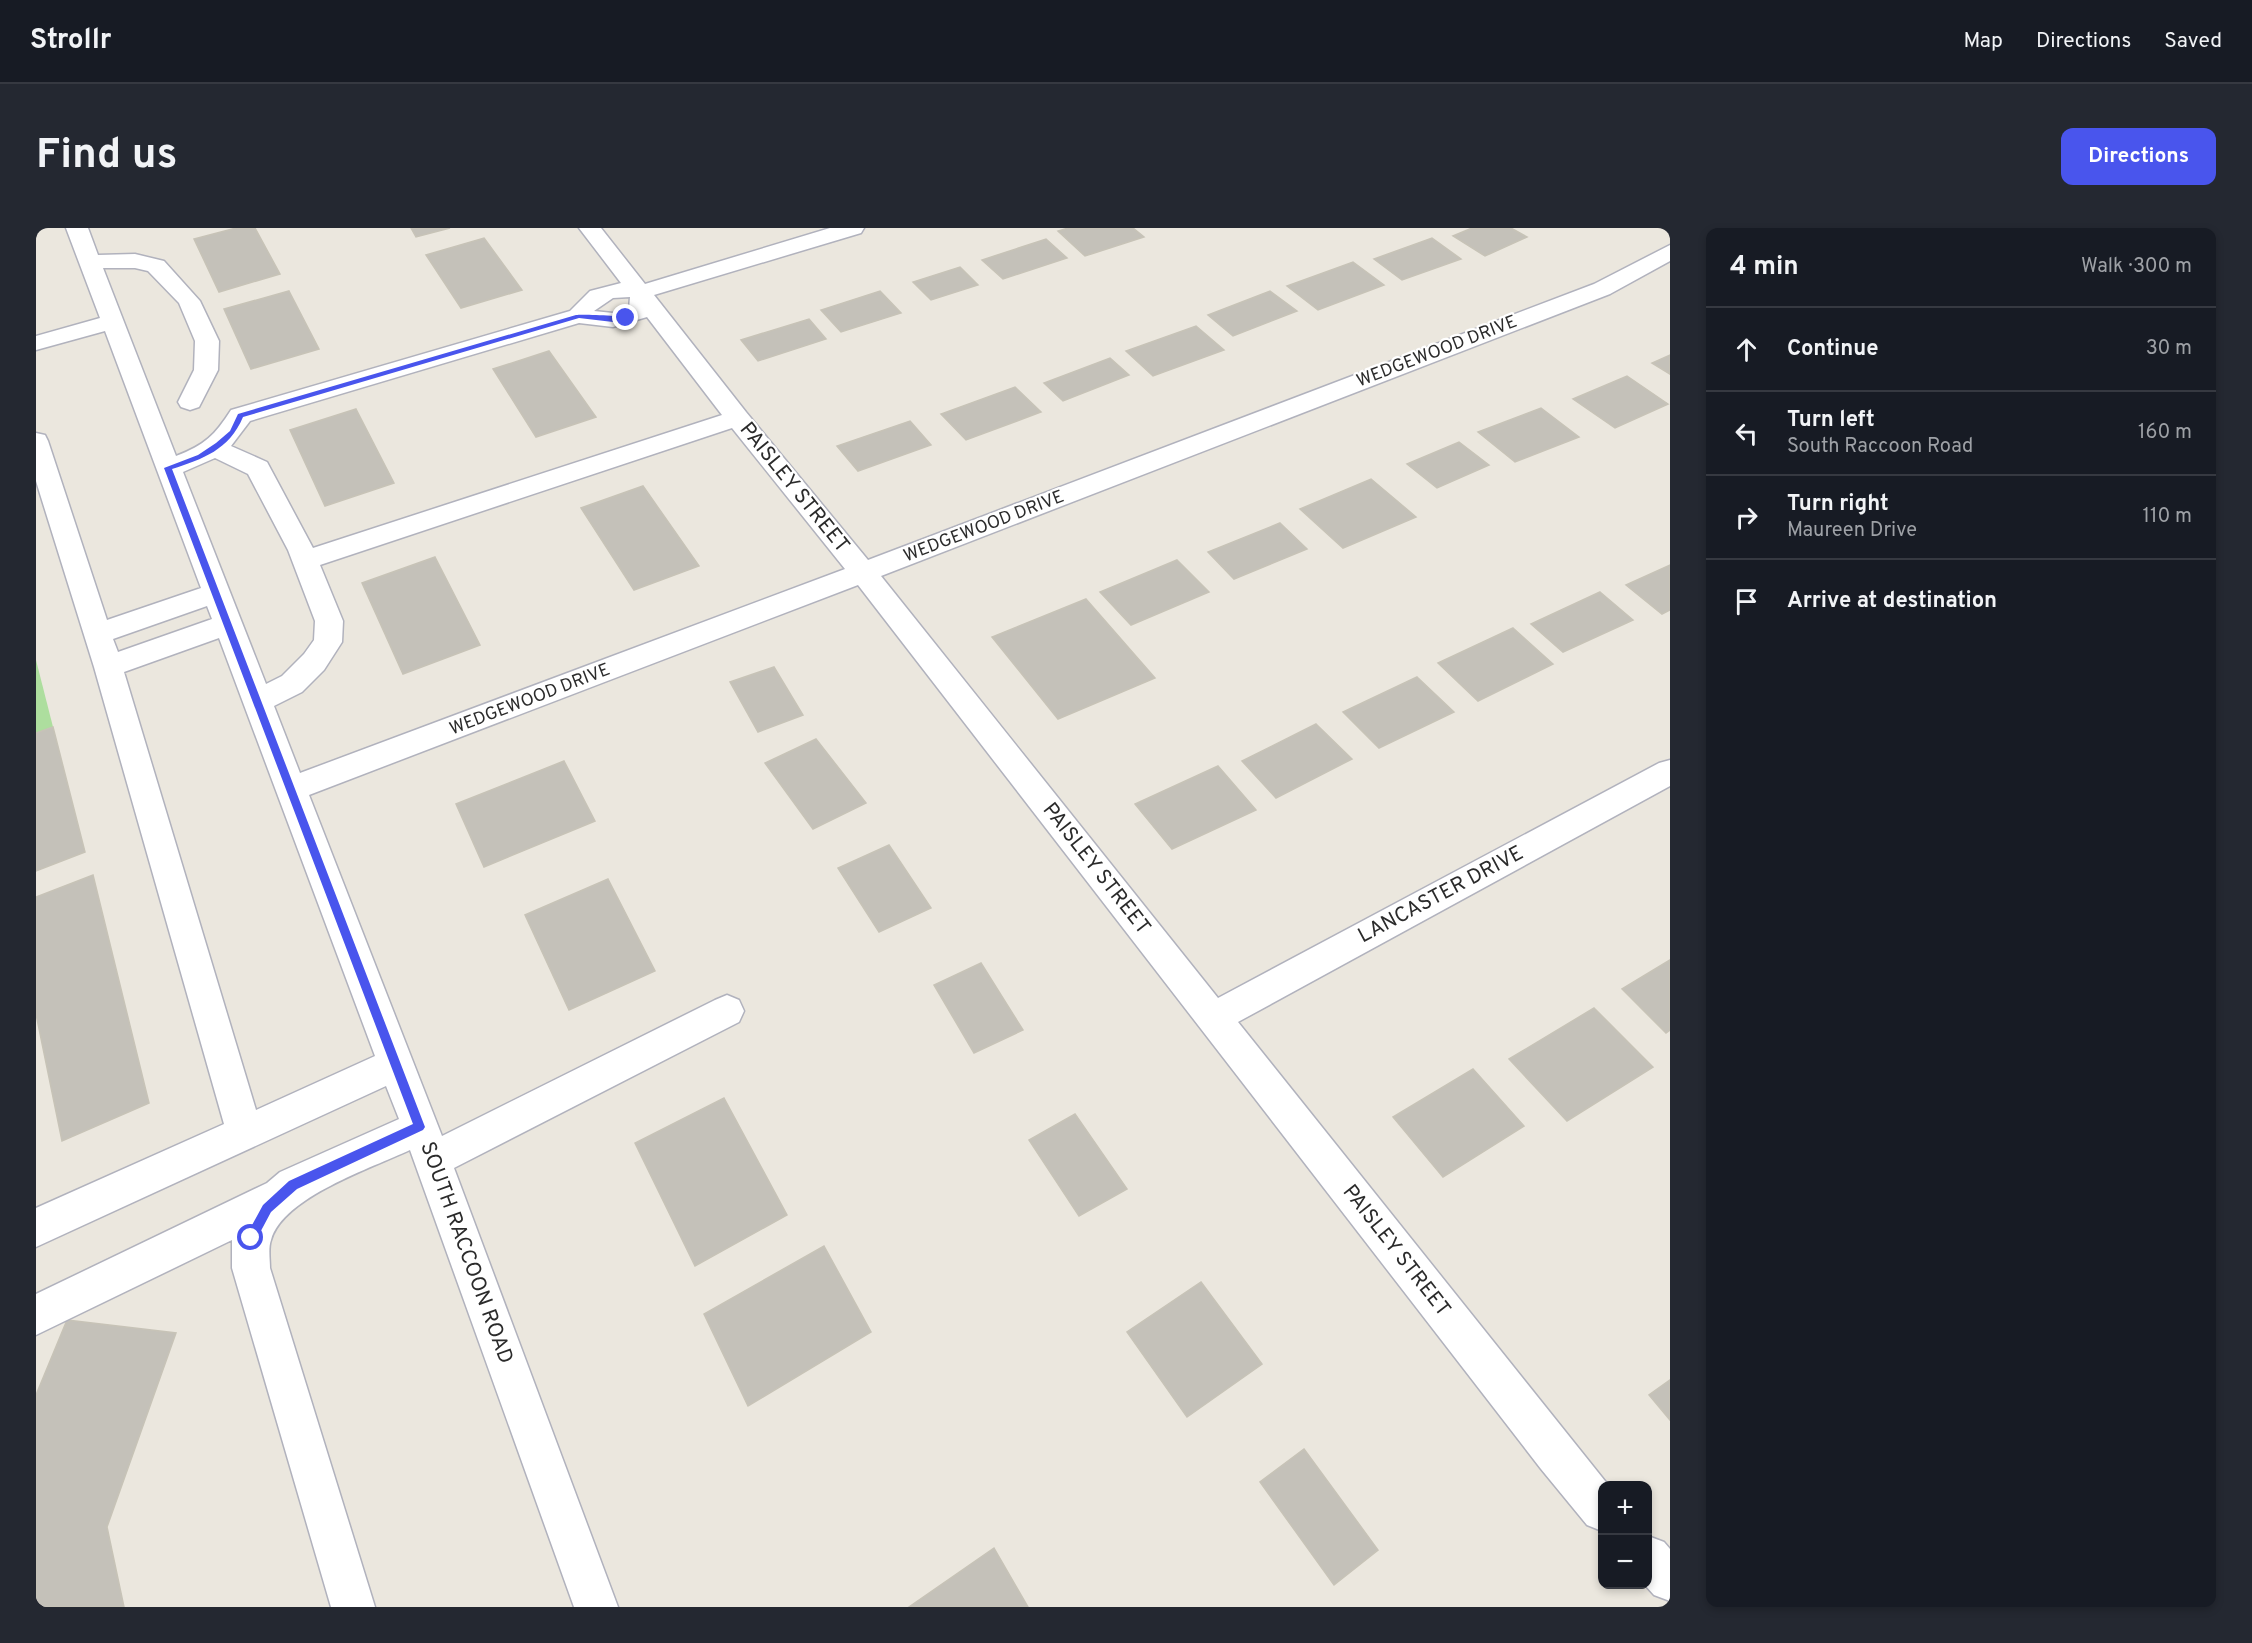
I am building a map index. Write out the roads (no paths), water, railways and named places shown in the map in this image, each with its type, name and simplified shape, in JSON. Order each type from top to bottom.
[{"type":"street","name":"SOUTH RACCOON ROAD","points":[[76,228],[396,1064],[596,1607]]},
{"type":"street","name":"PAISLEY STREET","points":[[590,228],[737,418],[863,573],[1598,1505]]},
{"type":"street","points":[[146,414],[190,402],[225,407],[240,416],[579,316],[591,299],[603,293],[625,289],[640,292],[853,228]]},
{"type":"street","name":"WEDGEWOOD DRIVE","points":[[292,789],[426,740],[1602,289],[1670,252]]},
{"type":"street","points":[[90,262],[135,261],[156,266],[189,301],[207,341],[206,370],[190,402]]},
{"type":"street","points":[[36,343],[112,322]]},
{"type":"street","points":[[167,468],[200,457],[213,448],[233,432],[240,416]]},
{"type":"street","points":[[306,560],[737,418]]},
{"type":"street","points":[[36,441],[108,667],[245,1134]]},
{"type":"street","points":[[213,448],[258,468],[306,560],[329,621],[328,642],[314,662],[292,684],[257,701]]},
{"type":"street","points":[[97,634],[216,593]]},
{"type":"street","points":[[108,667],[228,624]]},
{"type":"street","name":"LANCASTER DRIVE","points":[[1213,1018],[1670,772]]},
{"type":"street","points":[[353,1607],[251,1268],[251,1238],[267,1209],[293,1185],[425,1143],[727,1011]]},
{"type":"street","points":[[36,1228],[396,1064]]},
{"type":"street","points":[[36,1316],[282,1195]]},
{"type":"street","points":[[1652,1563],[1670,1579]]}]
